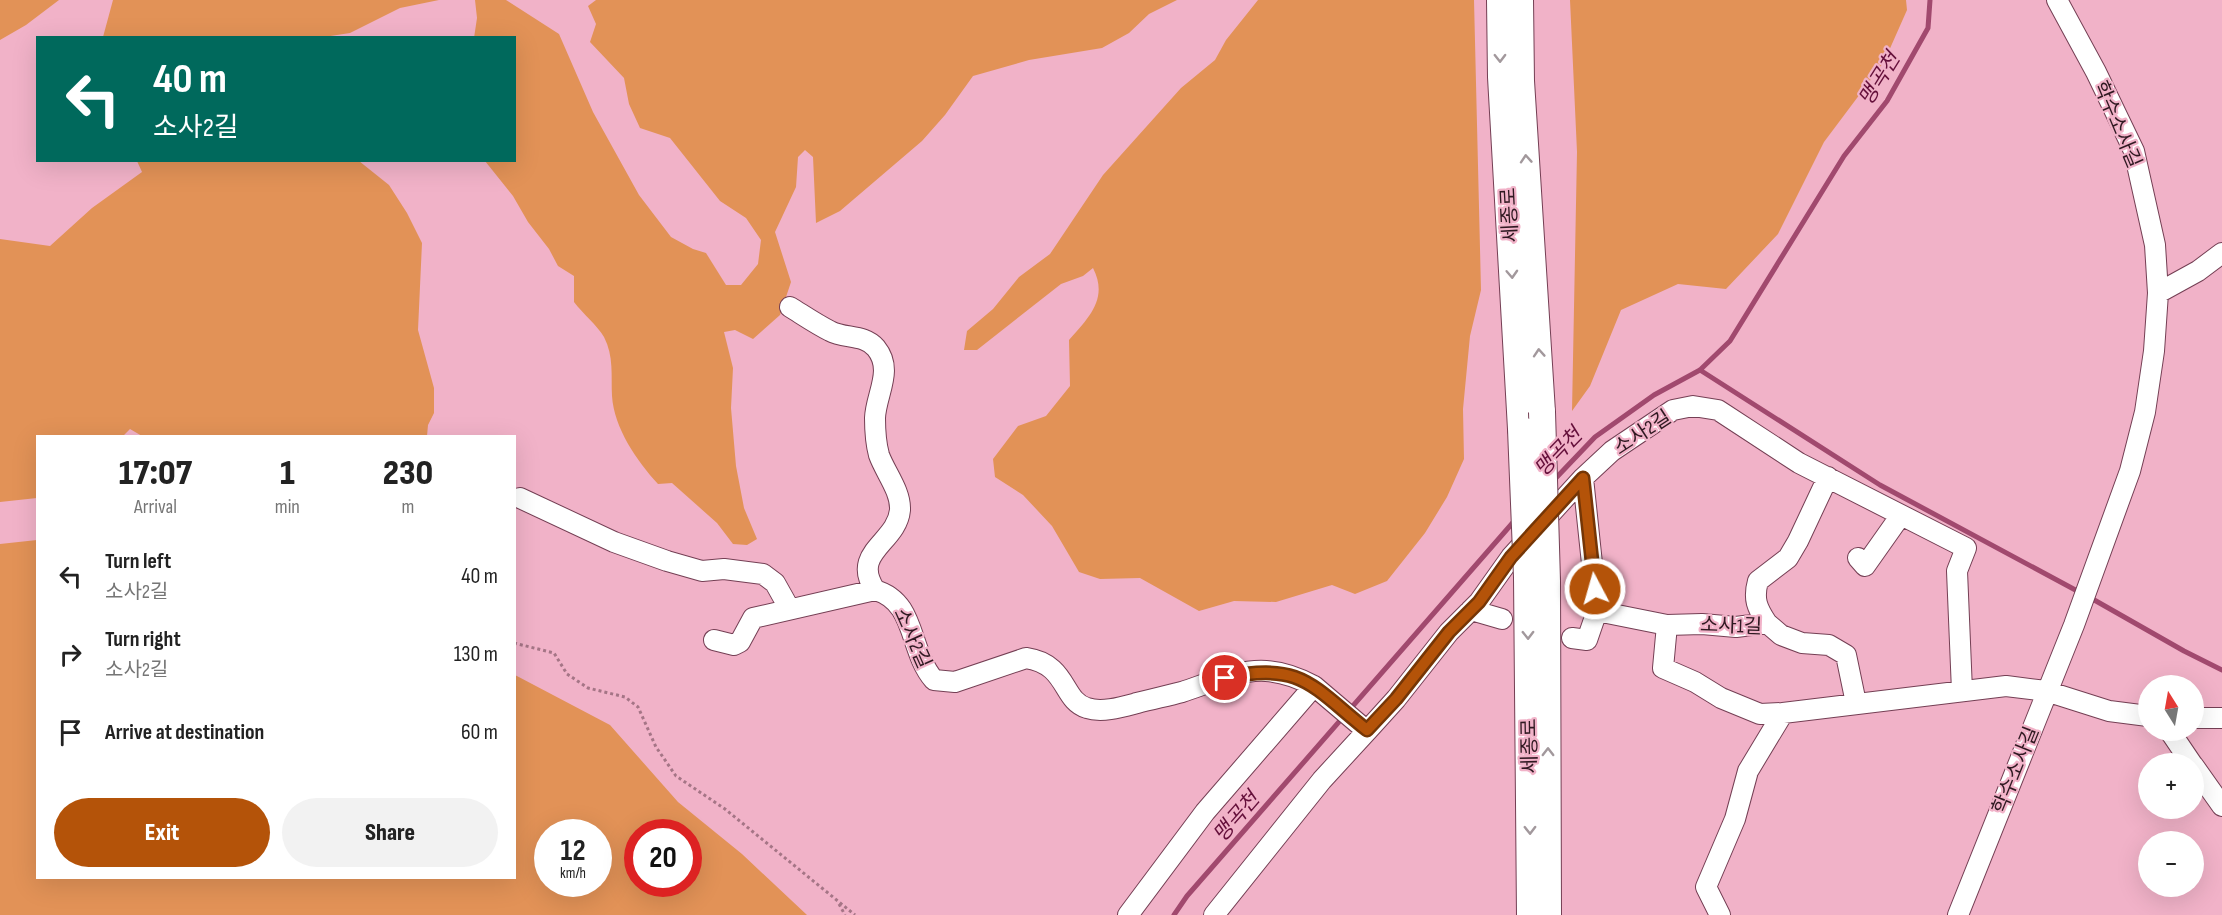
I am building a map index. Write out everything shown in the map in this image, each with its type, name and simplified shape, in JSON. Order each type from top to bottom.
[{"type":"main road","name":"세종로","points":[[1500,0],[1501,77],[1521,429],[1537,579],[1548,915]]},
{"type":"main road","name":"세종로","points":[[1520,0],[1521,81],[1542,412],[1530,915]]},
{"type":"street","name":"학수소사길","points":[[1958,915],[2073,625],[2130,471],[2145,412],[2154,351],[2158,293],[2155,245],[2134,151],[2096,72],[2057,0]]},
{"type":"street","points":[[2158,293],[2198,271],[2222,253]]},
{"type":"street","name":"소사2길","points":[[790,307],[832,332],[868,340],[878,350],[884,363],[884,380],[875,417],[877,443],[879,454],[899,498],[900,511],[896,524],[877,547],[867,565],[868,579],[875,590],[886,593],[896,600],[903,610],[925,669],[934,680],[942,683],[955,682],[1026,658],[1048,664],[1077,703],[1087,708],[1117,708],[1208,682],[1265,671],[1298,677],[1317,688],[1363,728],[1396,699],[1449,632],[1471,610],[1511,557],[1583,478],[1612,451],[1658,420],[1674,410],[1693,406],[1718,410],[1799,463],[1966,548],[1957,571],[1962,691]]},
{"type":"street","points":[[1767,623],[1757,607],[1755,594],[1758,581],[1788,558],[1798,542],[1828,477]]},
{"type":"street","points":[[1572,638],[1587,640],[1597,611],[1583,478]]},
{"type":"street","points":[[520,498],[614,542],[667,561],[702,571],[724,569],[763,574],[775,583],[789,608]]},
{"type":"street","points":[[1858,558],[1865,566],[1901,515]]},
{"type":"street","points":[[714,640],[734,645],[740,642],[753,618],[875,590]]},
{"type":"street","points":[[1471,610],[1502,619]]},
{"type":"street","name":"소사1길","points":[[1597,611],[1666,625],[1702,624],[1736,627],[1767,623],[1781,635],[1802,643],[1829,645],[1846,655],[1856,703]]},
{"type":"street","points":[[1666,625],[1663,668],[1695,682],[1721,698],[1760,714],[2006,686],[2046,691],[2109,711],[2138,715]]},
{"type":"street","points":[[1128,915],[1205,812],[1317,688]]},
{"type":"street","points":[[1720,915],[1706,887],[1735,819],[1748,771],[1783,713]]},
{"type":"street","points":[[2204,718],[2222,718]]},
{"type":"street","points":[[1214,915],[1363,728]]},
{"type":"street","points":[[2204,780],[2222,806]]},
{"type":"path","points":[[516,644],[554,653],[567,674],[588,688],[625,696],[638,707],[656,747],[676,776],[725,809],[855,915]]},
{"type":"path","points":[[838,903],[845,915]]},
{"type":"shaded area","points":[[0,0],[59,0],[26,25],[0,40]]},
{"type":"shaded area","points":[[113,0],[439,0],[400,8],[350,33],[330,36],[103,36]]},
{"type":"shaded area","points":[[475,0],[506,0],[559,34],[593,112],[639,195],[671,237],[706,253],[726,285],[741,285],[758,264],[761,240],[746,218],[720,201],[670,138],[640,128],[629,104],[624,78],[590,42],[596,24],[588,6],[596,0],[1177,0],[1149,14],[1129,33],[1102,48],[1029,60],[973,76],[945,115],[922,141],[840,211],[816,223],[813,157],[805,150],[798,157],[796,187],[775,232],[791,282],[780,315],[753,339],[735,330],[724,332],[733,368],[731,408],[736,466],[744,508],[757,539],[747,545],[733,544],[717,523],[672,483],[658,484],[642,465],[622,432],[614,408],[611,359],[607,344],[598,328],[574,302],[574,276],[558,266],[513,196],[486,162],[516,162],[516,36],[474,36],[477,18]]},
{"type":"shaded area","points":[[1258,0],[1474,0],[1481,290],[1470,336],[1463,409],[1464,459],[1447,497],[1425,533],[1387,581],[1355,594],[1332,585],[1276,602],[1234,601],[1199,611],[1140,578],[1100,579],[1079,572],[1052,526],[1023,495],[995,477],[993,459],[1018,426],[1046,416],[1070,386],[1069,340],[1089,316],[1099,289],[1093,268],[1083,276],[1061,284],[977,350],[964,350],[967,331],[993,309],[1019,277],[1050,254],[1103,175],[1181,88],[1215,60],[1226,40]]},
{"type":"shaded area","points":[[1570,0],[1906,0],[1907,10],[1884,62],[1824,142],[1778,234],[1726,289],[1678,284],[1621,310],[1590,386],[1572,411],[1577,152]]},
{"type":"shaded area","points":[[137,162],[360,162],[389,185],[422,243],[418,330],[434,388],[434,413],[428,425],[427,435],[140,435],[130,429],[124,435],[36,435],[36,498],[0,502],[0,239],[50,246],[92,208],[142,172]]},
{"type":"shaded area","points":[[36,540],[36,879],[516,879],[516,676],[610,725],[678,802],[699,819],[624,819],[624,897],[702,897],[702,822],[742,854],[807,915],[0,915],[0,544]]},
{"type":"waterway","name":"맹곡천","points":[[1554,480],[1595,437],[1654,395],[1700,370],[1730,341],[1844,156],[1887,101],[1928,28],[1930,0]]},
{"type":"waterway","points":[[1700,370],[1880,485],[2081,593]]},
{"type":"waterway","name":"맹곡천","points":[[1174,915],[1187,896],[1516,519]]},
{"type":"waterway","points":[[2089,597],[2222,670]]},
{"type":"route","points":[[1225,678],[1265,671],[1298,677],[1314,686],[1367,730],[1396,699],[1449,632],[1479,602],[1511,557],[1583,478],[1595,589]]}]
